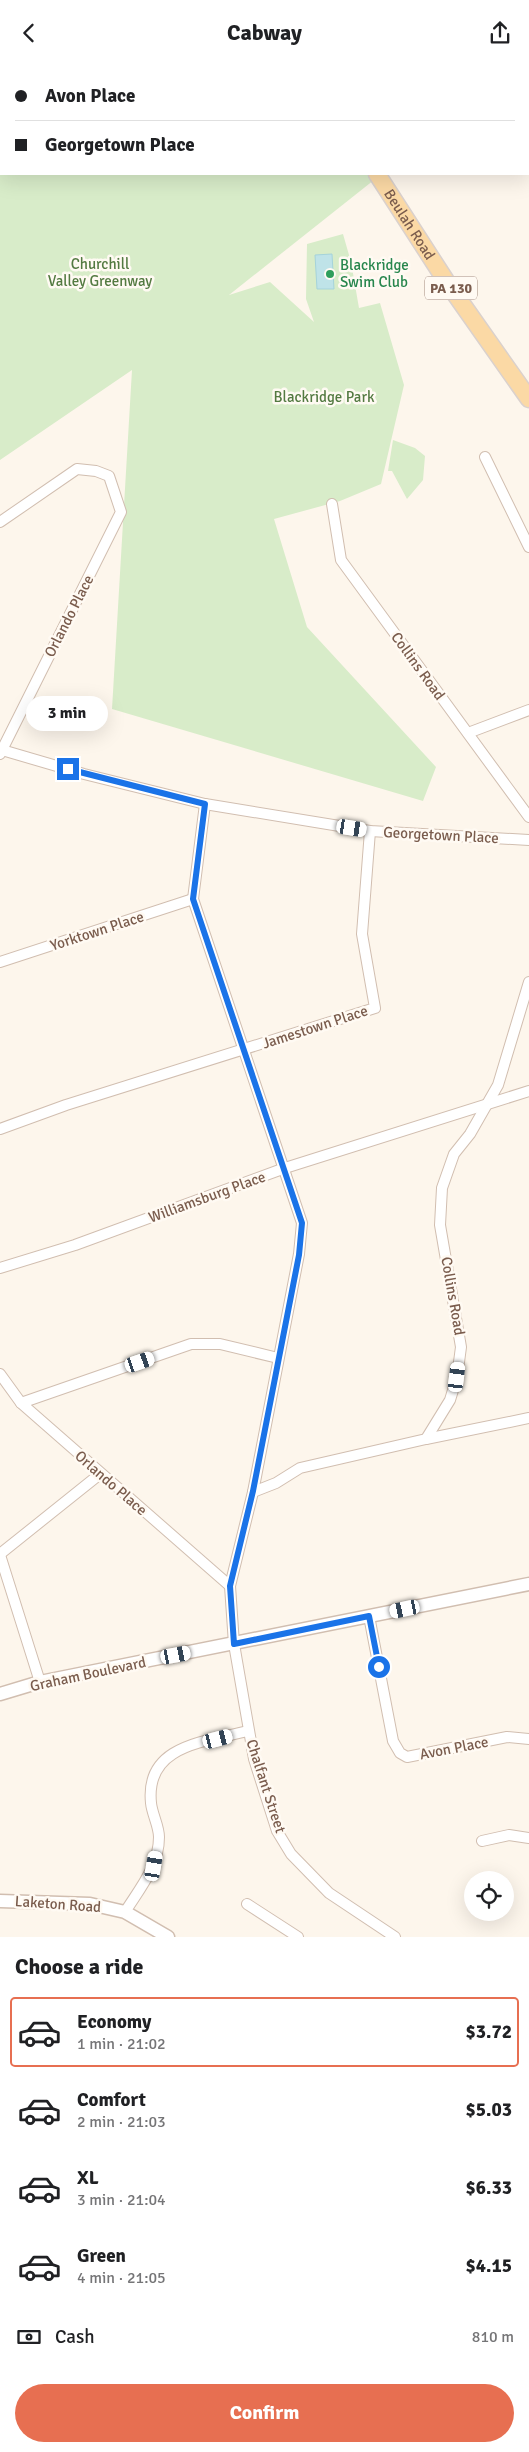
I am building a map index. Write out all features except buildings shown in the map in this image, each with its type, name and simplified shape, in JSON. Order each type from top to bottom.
[{"type":"main road","name":"Beulah Road","points":[[377,175],[446,281],[529,399]]},
{"type":"street","points":[[484,457],[529,547]]},
{"type":"street","name":"Orlando Place","points":[[0,522],[77,469],[96,471],[109,476],[121,512],[1,752]]},
{"type":"street","name":"Collins Road","points":[[332,504],[341,560],[529,817]]},
{"type":"street","points":[[468,733],[529,709]]},
{"type":"street","name":"Georgetown Place","points":[[1,752],[205,804],[370,831],[529,840]]},
{"type":"street","points":[[193,899],[205,804]]},
{"type":"street","name":"Jamestown Place","points":[[0,1129],[66,1105],[375,1008],[362,934],[370,831]]},
{"type":"street","name":"Yorktown Place","points":[[0,962],[193,899]]},
{"type":"street","name":"Chalfant Street","points":[[193,899],[302,1223],[299,1255],[253,1491],[230,1586],[234,1644],[248,1731],[254,1759],[277,1831],[291,1854],[329,1893],[395,1937]]},
{"type":"street","name":"Collins Road","points":[[426,1439],[450,1400],[457,1377],[461,1347],[440,1225],[442,1188],[454,1155],[470,1134],[498,1085],[529,982]]},
{"type":"street","name":"Williamsburg Place","points":[[0,1268],[75,1245],[285,1168],[529,1091]]},
{"type":"street","points":[[21,1403],[192,1344],[220,1344],[278,1358]]},
{"type":"street","name":"Orlando Place","points":[[0,1374],[21,1403],[230,1586]]},
{"type":"street","points":[[253,1491],[276,1483],[300,1468],[529,1418]]},
{"type":"street","points":[[40,1682],[0,1555],[100,1474]]},
{"type":"street","name":"Graham Boulevard","points":[[0,1694],[40,1682],[529,1584]]},
{"type":"street","name":"Avon Place","points":[[369,1616],[393,1741],[400,1753],[407,1757],[507,1737],[529,1739]]},
{"type":"street","points":[[125,1912],[154,1866],[159,1836],[151,1804],[152,1777],[161,1761],[181,1749],[248,1731]]},
{"type":"street","points":[[482,1841],[509,1835],[529,1838]]},
{"type":"street","name":"Laketon Road","points":[[0,1901],[90,1904],[125,1912],[168,1937]]},
{"type":"street","points":[[246,1904],[298,1937]]},
{"type":"green space","points":[[0,175],[370,175],[374,180],[229,295],[270,282],[314,322],[306,299],[307,244],[343,234],[351,262],[359,308],[380,303],[404,385],[381,484],[340,501],[274,519],[307,627],[436,767],[423,801],[112,709],[132,370],[0,460]]},
{"type":"green space","points":[[393,440],[415,448],[425,456],[423,480],[407,499],[392,471],[388,471]]},
{"type":"water","points":[[332,254],[334,289],[317,289],[315,255]]},
{"type":"place","name":"Blackridge Swim Club","points":[[330,274]]},
{"type":"route","points":[[68,769],[205,804],[193,899],[302,1223],[299,1255],[253,1491],[230,1586],[234,1644],[369,1616],[379,1667]]},
{"type":"park label","name":"Churchill Valley Greenway","points":[[100,272]]},
{"type":"park label","name":"Blackridge Park","points":[[324,397]]}]
